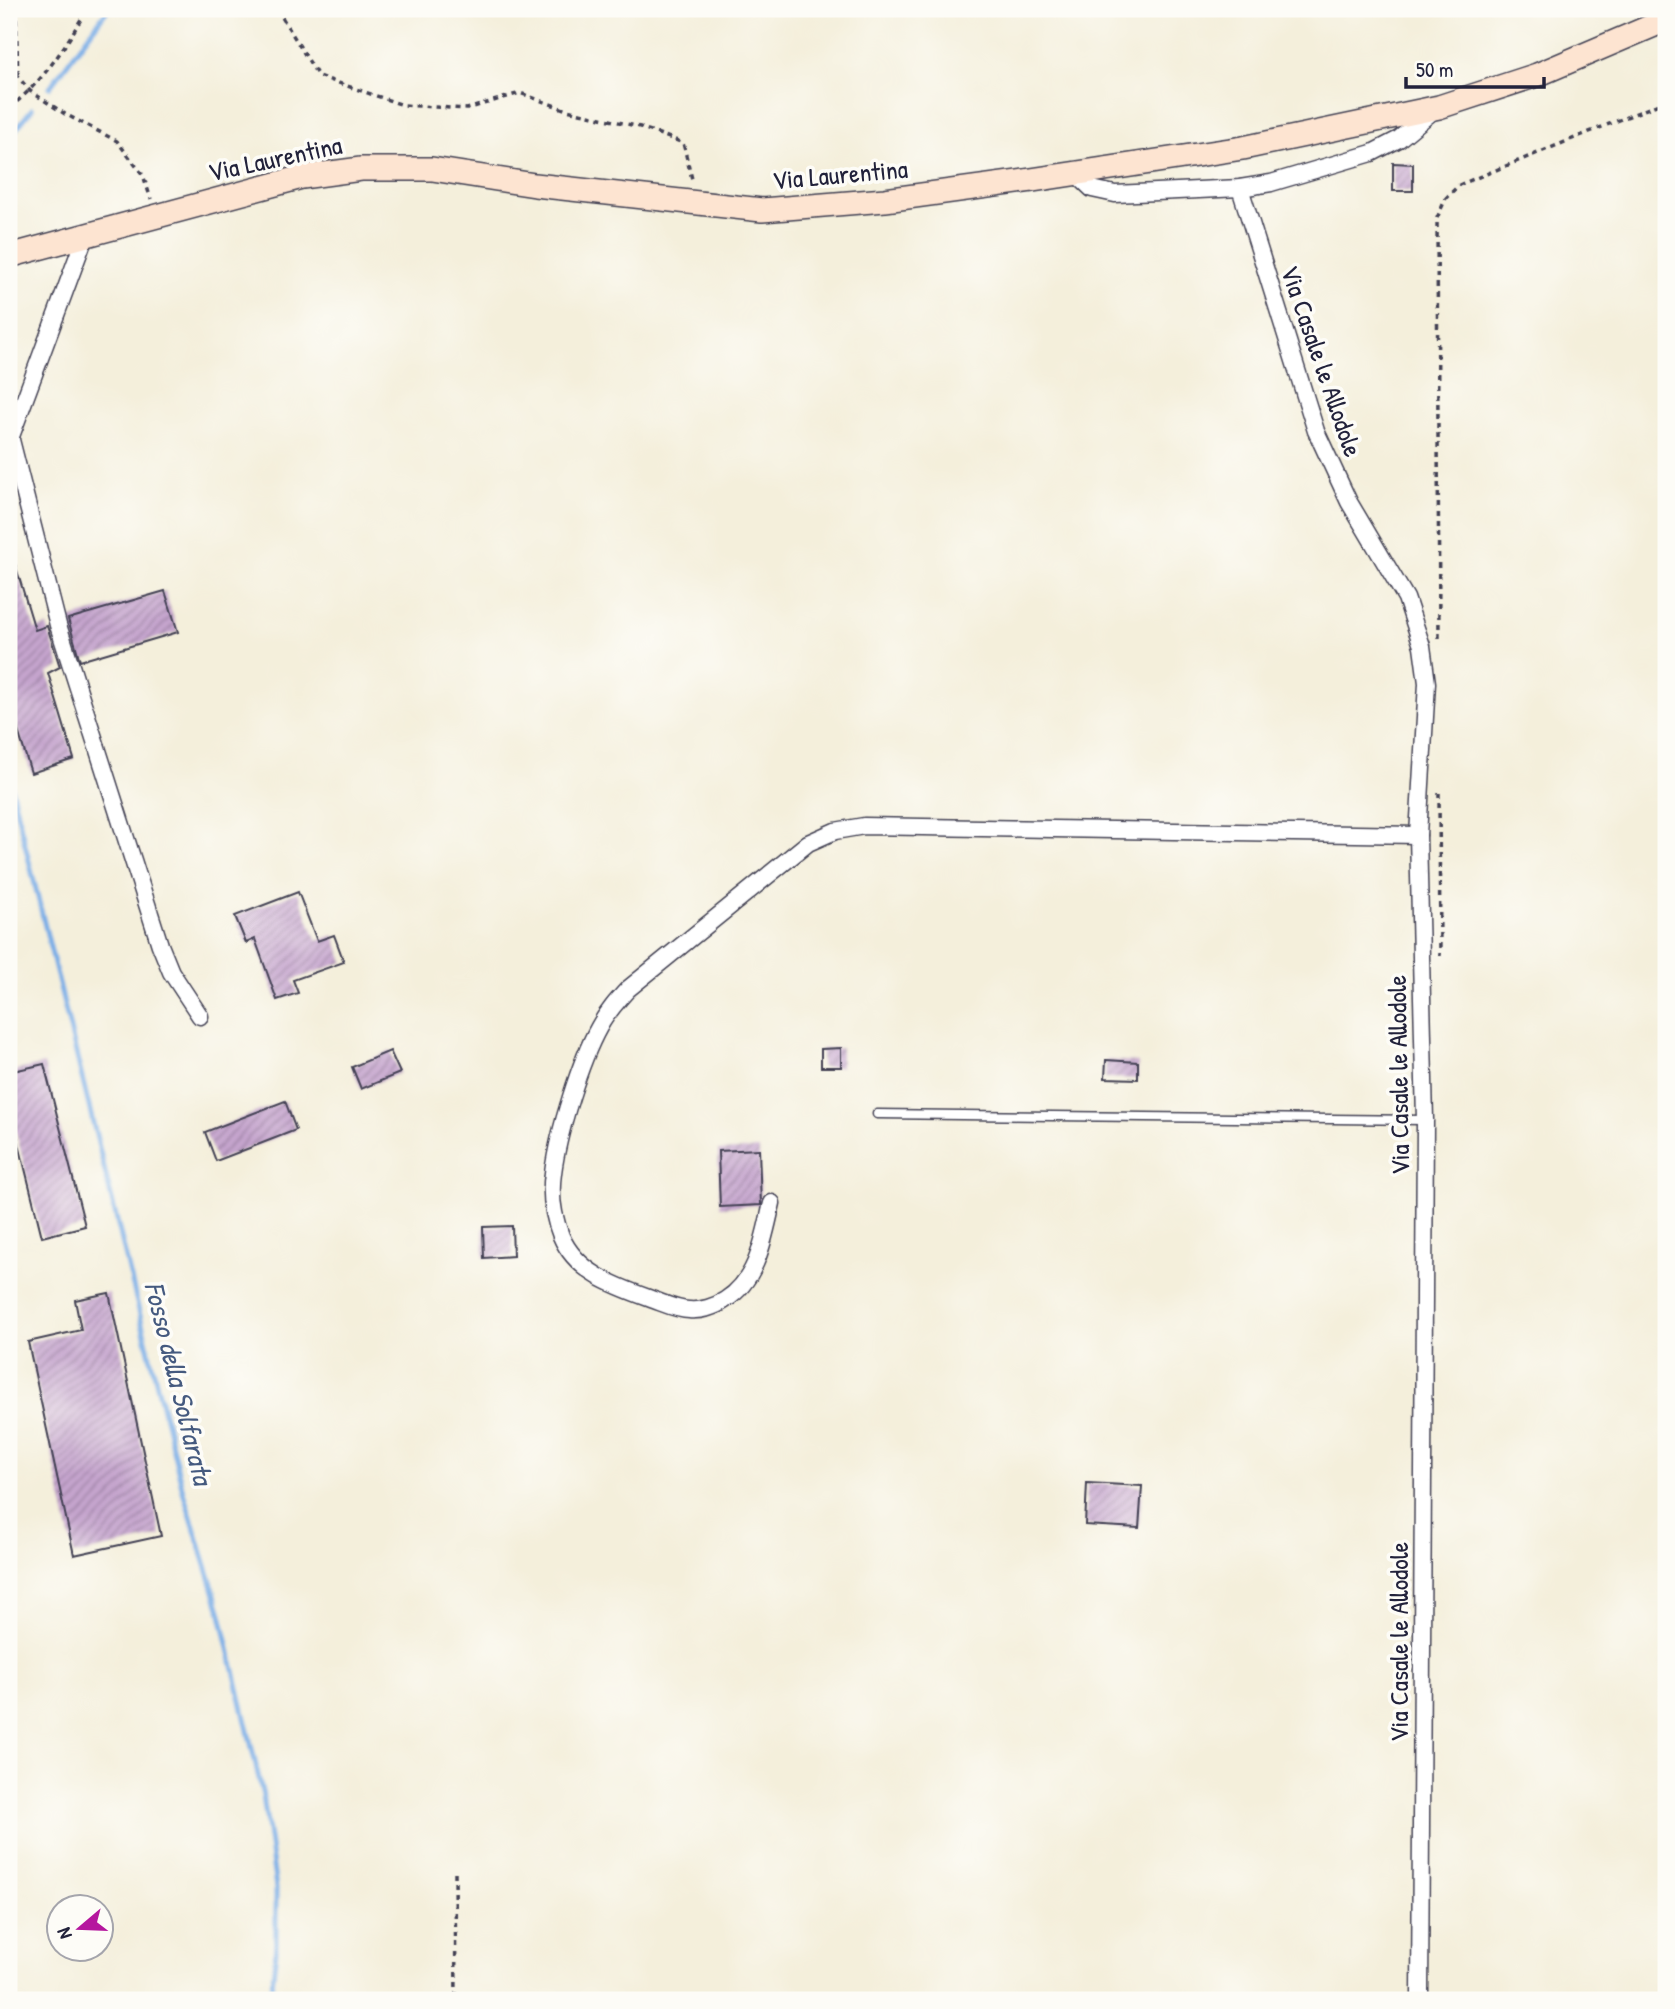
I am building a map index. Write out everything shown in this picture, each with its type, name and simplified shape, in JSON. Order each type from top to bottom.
[{"type":"main road","name":"Via Laurentina","points":[[9,256],[302,177],[360,169],[432,169],[699,205],[762,209],[885,200],[1075,173],[1243,148],[1439,107],[1537,75],[1666,20]]},
{"type":"street","points":[[1075,173],[1091,189],[1106,194],[1240,188],[1271,183],[1372,153],[1399,139],[1439,107]]},
{"type":"street","name":"Via Casale le Allodole","points":[[1240,188],[1317,431],[1349,502],[1398,582],[1418,630],[1427,691],[1418,835],[1425,1120],[1420,2000]]},
{"type":"street","points":[[86,234],[10,435],[58,625],[160,945],[177,983],[200,1016]]},
{"type":"street","points":[[772,1203],[761,1250],[740,1287],[726,1300],[706,1308],[688,1311],[601,1279],[575,1258],[562,1238],[554,1216],[553,1173],[588,1048],[611,1007],[628,989],[818,838],[864,825],[1418,835]]},
{"type":"lane","points":[[877,1114],[1425,1120]]},
{"type":"path","points":[[16,9],[19,81]]},
{"type":"path","points":[[9,108],[30,91],[61,54],[87,9]]},
{"type":"path","points":[[277,9],[318,76],[391,101],[404,105],[467,109],[520,93],[568,110],[640,127],[683,143],[699,205]]},
{"type":"path","points":[[9,66],[30,91],[65,114],[117,141],[143,175],[158,214]]},
{"type":"path","points":[[1439,649],[1437,218],[1446,198],[1460,185],[1666,100]]},
{"type":"path","points":[[1439,789],[1440,967]]},
{"type":"path","points":[[455,1872],[456,2000]]},
{"type":"building","points":[[1393,163],[1413,164],[1413,191],[1393,191]]},
{"type":"building","points":[[12,554],[35,630],[47,626],[60,667],[48,673],[74,759],[31,773],[9,701],[9,555]]},
{"type":"building","points":[[165,591],[178,632],[80,661],[68,619]]},
{"type":"building","points":[[298,892],[317,941],[334,935],[344,962],[293,980],[298,993],[277,1000],[255,939],[246,943],[235,916]]},
{"type":"building","points":[[841,1048],[841,1067],[821,1067],[821,1049]]},
{"type":"building","points":[[390,1051],[400,1073],[361,1089],[352,1067]]},
{"type":"building","points":[[1106,1060],[1138,1062],[1138,1079],[1105,1078]]},
{"type":"building","points":[[44,1064],[85,1226],[42,1237],[9,1104],[9,1072]]},
{"type":"building","points":[[285,1101],[296,1130],[216,1161],[205,1132]]},
{"type":"building","points":[[759,1149],[761,1205],[720,1207],[718,1151]]},
{"type":"building","points":[[512,1226],[513,1256],[484,1258],[483,1227]]},
{"type":"building","points":[[109,1293],[161,1536],[74,1555],[28,1342],[81,1330],[75,1300]]},
{"type":"building","points":[[1087,1483],[1142,1486],[1139,1528],[1085,1525]]},
{"type":"waterway","name":"Fosso della Solfarata","points":[[50,87],[108,9]]},
{"type":"waterway","name":"Fosso della Solfarata","points":[[9,138],[32,109]]},
{"type":"waterway","name":"Fosso della Solfarata","points":[[9,779],[183,1491],[221,1614],[263,1796],[276,1888],[276,1952],[270,2000]]}]
